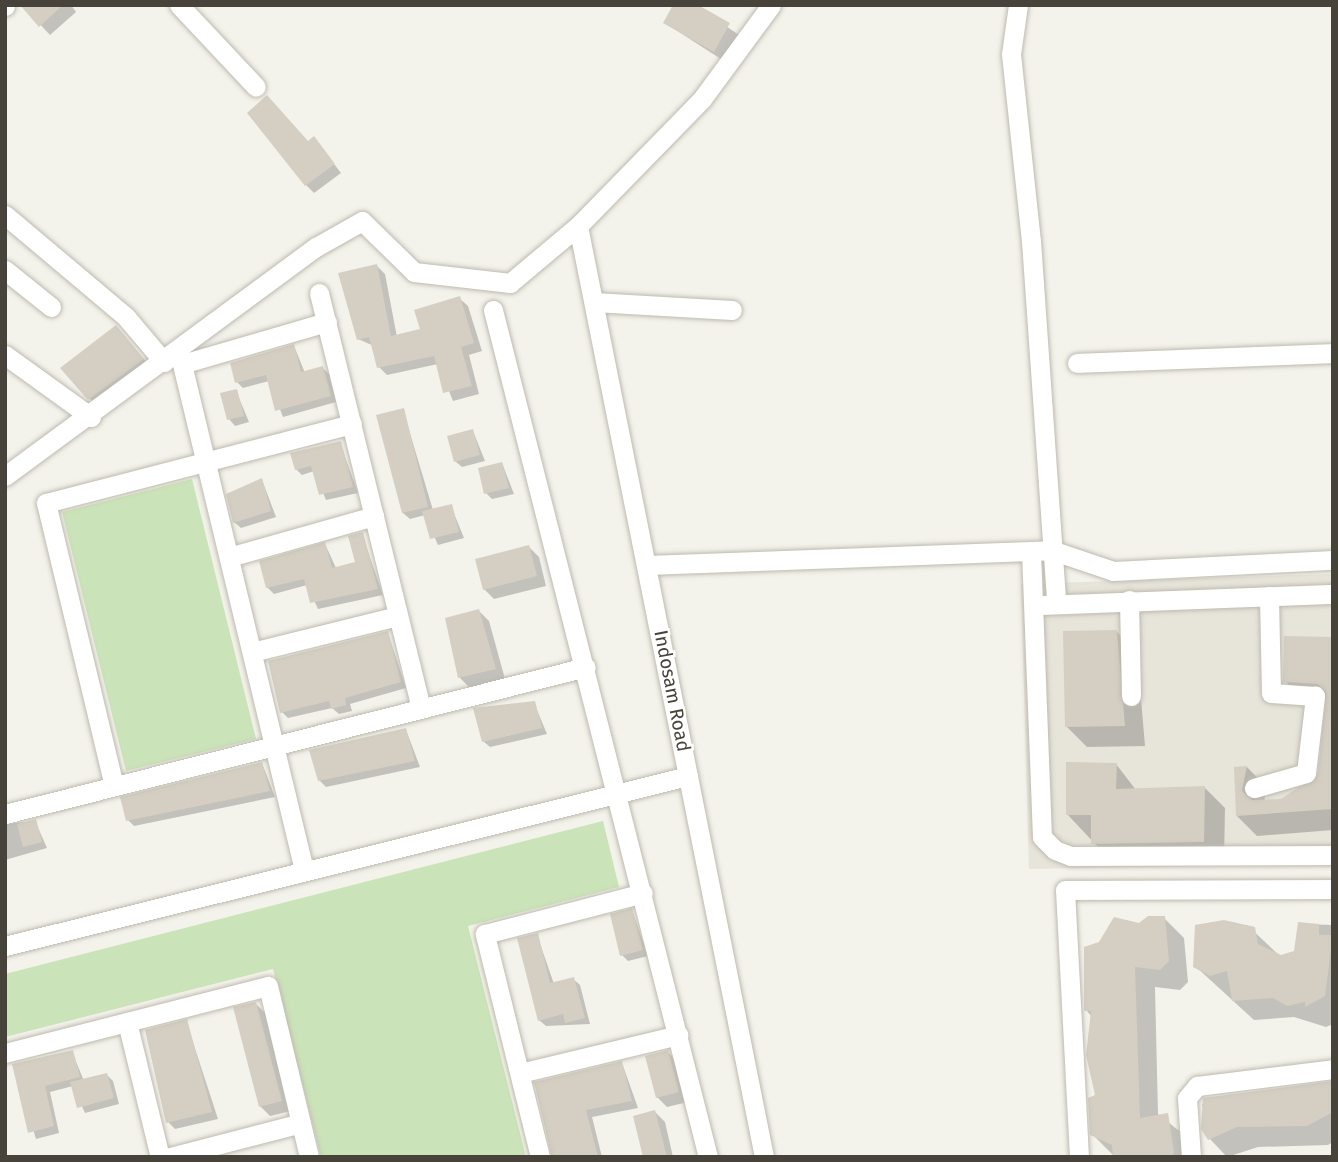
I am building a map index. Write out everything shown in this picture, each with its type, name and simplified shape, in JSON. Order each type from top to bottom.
[{"type":"street","points":[[179,5],[256,87]]},
{"type":"street","points":[[5,476],[91,417],[316,247],[362,221],[414,272],[510,283],[578,226],[702,99],[771,5]]},
{"type":"street","points":[[1015,6],[1011,54],[1031,241],[1041,550],[1046,604],[1042,838],[1055,850],[1072,856],[1333,855]]},
{"type":"street","points":[[5,215],[126,317],[164,362]]},
{"type":"street","name":"Indosam Road","points":[[578,226],[764,1157]]},
{"type":"street","points":[[5,270],[51,307]]},
{"type":"street","points":[[319,293],[421,709]]},
{"type":"street","points":[[594,302],[732,310]]},
{"type":"street","points":[[493,310],[619,791],[708,1157]]},
{"type":"street","points":[[304,870],[182,364],[327,322]]},
{"type":"street","points":[[1077,363],[1333,353]]},
{"type":"street","points":[[5,355],[91,417]]},
{"type":"street","points":[[114,786],[46,503],[352,424]]},
{"type":"street","points":[[229,557],[374,516]]},
{"type":"street","points":[[647,565],[1041,550],[1113,571],[1333,560]]},
{"type":"street","points":[[1046,604],[1333,594]]},
{"type":"street","points":[[1254,788],[1306,773],[1315,696],[1271,693],[1269,596]]},
{"type":"street","points":[[1129,600],[1131,695]]},
{"type":"street","points":[[252,652],[398,616]]},
{"type":"street","points":[[5,814],[586,667]]},
{"type":"street","points":[[5,946],[619,791],[688,776]]},
{"type":"street","points":[[1079,1157],[1065,890],[1333,889]]},
{"type":"street","points":[[540,1157],[485,934],[643,893]]},
{"type":"street","points":[[5,1053],[268,986],[309,1157]]},
{"type":"street","points":[[127,1022],[160,1157]]},
{"type":"street","points":[[520,1073],[678,1035]]},
{"type":"street","points":[[1191,1157],[1187,1098],[1197,1086],[1333,1069]]},
{"type":"street","points":[[170,1157],[301,1123]]},
{"type":"shaded area","points":[[1333,574],[1333,864],[1029,869],[1021,584]]},
{"type":"green space","points":[[192,479],[256,739],[126,771],[62,512]]},
{"type":"green space","points":[[603,821],[619,887],[468,926],[526,1157],[321,1157],[273,969],[5,1037],[5,974]]},
{"type":"building","points":[[20,5],[63,5],[39,27]]},
{"type":"building","points":[[673,5],[698,5],[730,23],[714,52],[663,23]]},
{"type":"building","points":[[267,95],[308,141],[314,136],[335,164],[305,186],[247,113]]},
{"type":"building","points":[[377,264],[391,336],[420,329],[414,310],[460,296],[474,343],[461,347],[472,386],[443,393],[434,356],[377,368],[369,337],[357,340],[338,273]]},
{"type":"building","points":[[116,325],[144,359],[88,400],[60,368]]},
{"type":"building","points":[[294,344],[301,372],[323,366],[331,396],[275,411],[266,375],[235,383],[230,363]]},
{"type":"building","points":[[237,389],[244,416],[227,420],[220,393]]},
{"type":"building","points":[[404,408],[428,507],[402,513],[376,415]]},
{"type":"building","points":[[473,429],[480,455],[454,462],[447,436]]},
{"type":"building","points":[[341,441],[353,487],[319,495],[311,466],[295,470],[290,453]]},
{"type":"building","points":[[502,462],[509,488],[484,494],[478,468]]},
{"type":"building","points":[[262,478],[271,511],[233,523],[226,494]]},
{"type":"building","points":[[452,504],[459,532],[430,539],[422,511]]},
{"type":"building","points":[[363,532],[378,589],[310,603],[304,579],[266,588],[259,561],[325,542],[332,568],[355,562],[348,536]]},
{"type":"building","points":[[529,545],[537,576],[483,590],[475,559]]},
{"type":"building","points":[[479,609],[496,669],[458,678],[445,618]]},
{"type":"building","points":[[1117,630],[1125,726],[1065,727],[1063,631]]},
{"type":"building","points":[[388,631],[401,682],[345,698],[346,705],[331,709],[329,701],[280,713],[268,661]]},
{"type":"building","points":[[1284,636],[1333,637],[1333,809],[1236,816],[1234,767],[1247,766],[1242,791],[1252,800],[1281,799],[1318,774],[1326,692],[1317,684],[1283,682]]},
{"type":"building","points":[[535,701],[542,728],[482,742],[473,708]]},
{"type":"building","points":[[406,728],[415,761],[318,781],[309,750]]},
{"type":"building","points":[[262,762],[270,791],[126,821],[120,797]]},
{"type":"building","points":[[1066,762],[1117,763],[1116,789],[1205,786],[1204,842],[1091,844],[1091,815],[1066,815]]},
{"type":"building","points":[[36,819],[42,842],[23,847],[17,824]]},
{"type":"building","points":[[632,908],[643,950],[620,956],[610,914]]},
{"type":"building","points":[[1148,916],[1165,916],[1169,961],[1160,970],[1135,967],[1140,1118],[1168,1113],[1174,1152],[1172,1157],[1113,1157],[1112,1145],[1090,1135],[1088,1098],[1095,1095],[1086,1055],[1091,1011],[1084,1011],[1084,947],[1099,942],[1114,917],[1139,923]]},
{"type":"building","points":[[1224,920],[1255,927],[1258,944],[1281,955],[1294,951],[1298,922],[1319,924],[1319,935],[1333,935],[1325,996],[1305,1007],[1305,1002],[1287,1006],[1273,998],[1232,1001],[1227,971],[1210,976],[1193,967],[1195,925]]},
{"type":"building","points":[[538,933],[550,983],[574,977],[585,1018],[565,1023],[563,1014],[538,1021],[517,938]]},
{"type":"building","points":[[256,1002],[282,1101],[259,1107],[233,1007]]},
{"type":"building","points":[[187,1019],[212,1112],[166,1123],[145,1030]]},
{"type":"building","points":[[73,1050],[80,1077],[45,1086],[54,1126],[28,1133],[12,1064]]},
{"type":"building","points":[[668,1050],[679,1092],[656,1098],[645,1056]]},
{"type":"building","points":[[622,1061],[632,1101],[586,1110],[598,1157],[552,1157],[534,1082]]},
{"type":"building","points":[[107,1073],[114,1098],[77,1108],[70,1082]]},
{"type":"building","points":[[1333,1081],[1333,1112],[1307,1126],[1237,1127],[1208,1140],[1201,1129],[1203,1098]]},
{"type":"building","points":[[655,1110],[667,1157],[643,1157],[633,1116]]}]
